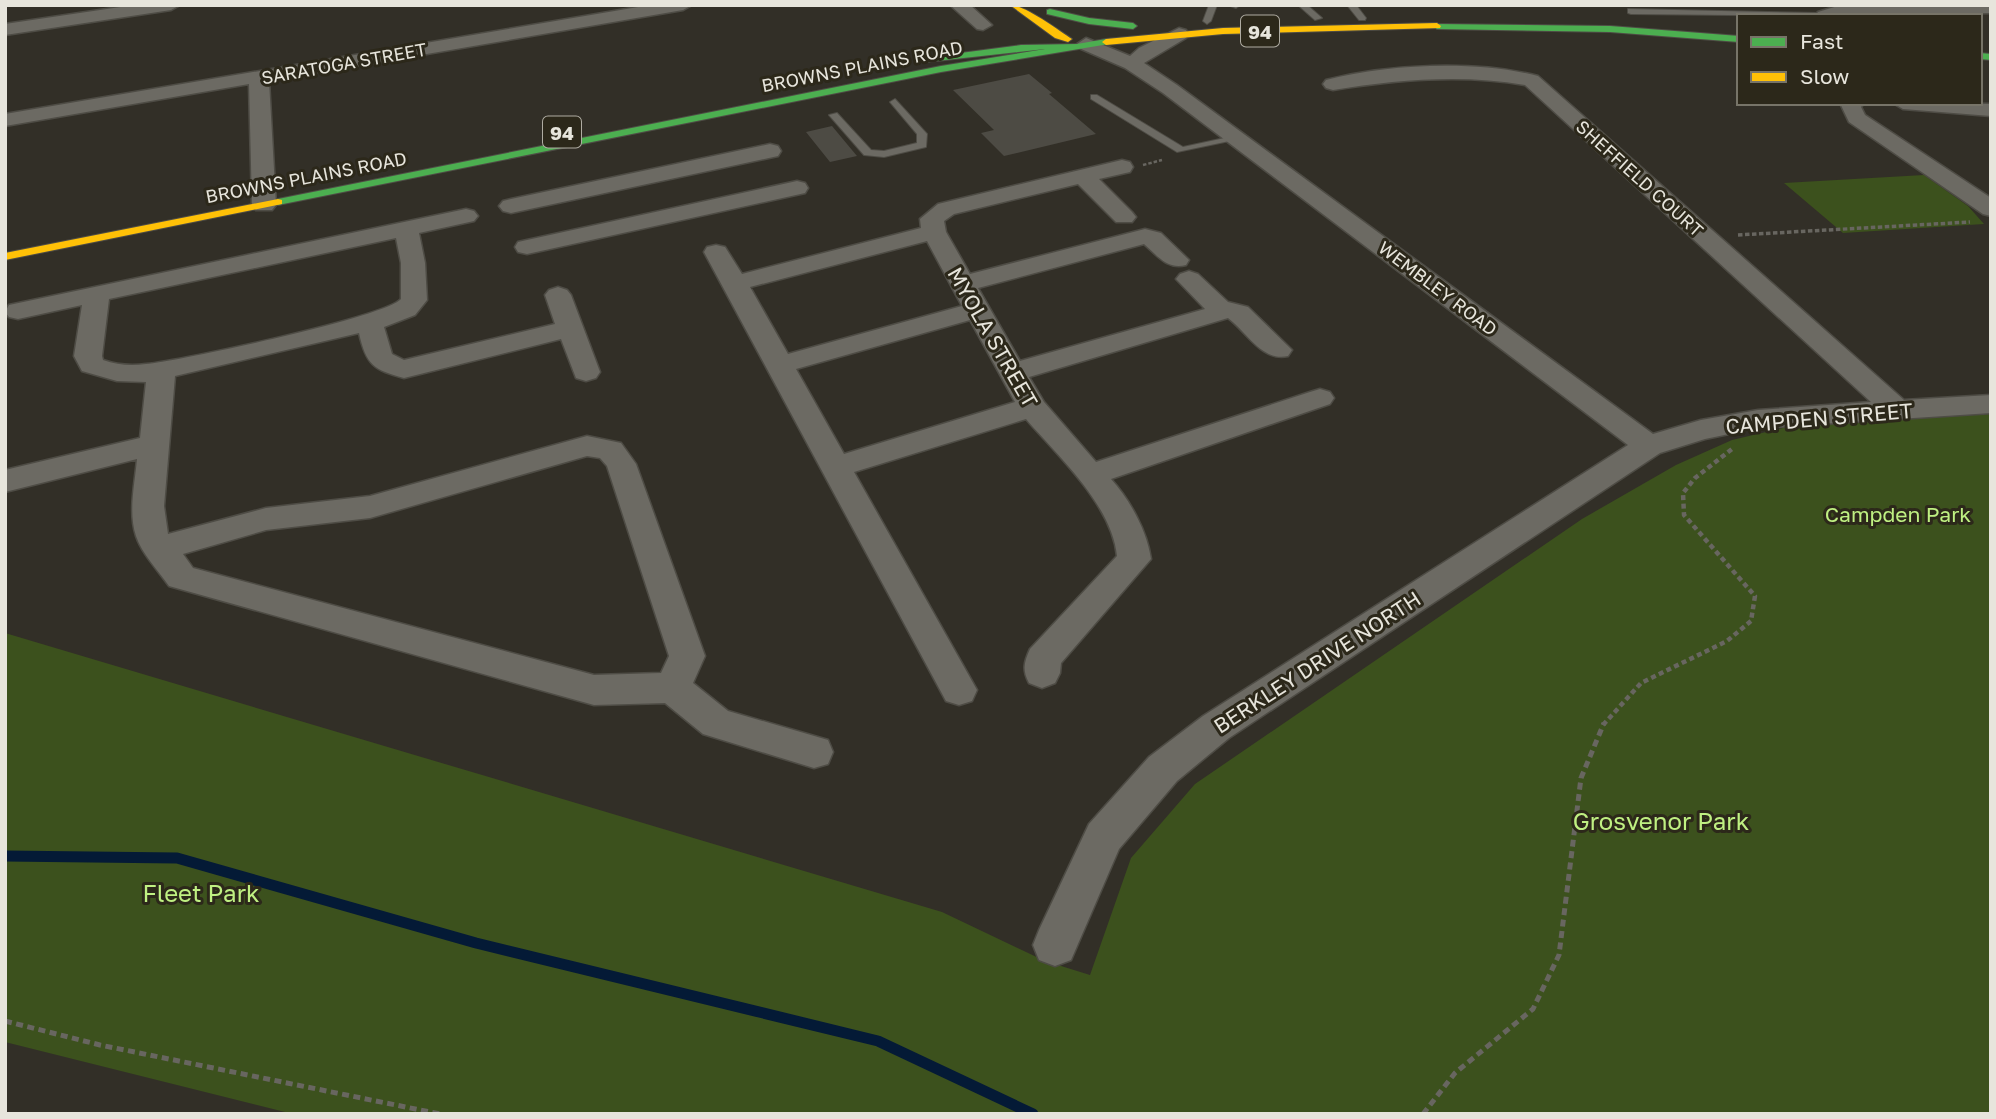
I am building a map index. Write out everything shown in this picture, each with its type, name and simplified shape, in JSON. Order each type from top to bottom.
[{"type":"main road","points":[[1045,9],[1089,21],[1133,26]]},
{"type":"main road","name":"WEMBLEY ROAD","points":[[1045,9],[1084,38]]},
{"type":"main road","name":"BROWNS PLAINS ROAD","points":[[5,241],[264,197],[1035,53],[1133,26],[1210,13],[1318,18],[1356,11],[1550,17],[1737,29]]},
{"type":"main road","points":[[986,49],[1017,19]]},
{"type":"main road","name":"WEMBLEY ROAD","points":[[1017,19],[1058,36],[1084,38]]},
{"type":"main road","name":"BROWNS PLAINS ROAD","points":[[1084,38],[1481,25],[1610,29],[1737,39]]},
{"type":"main road","name":"BROWNS PLAINS ROAD","points":[[5,257],[264,197],[1058,36]]},
{"type":"main road","points":[[930,60],[1084,38]]},
{"type":"street","points":[[5,30],[171,5]]},
{"type":"street","name":"SARATOGA STREET","points":[[5,120],[683,5]]},
{"type":"street","points":[[959,5],[983,25]]},
{"type":"street","points":[[1829,14],[1843,10],[1991,8]]},
{"type":"street","points":[[1133,63],[1146,52],[1179,34]]},
{"type":"street","name":"WEMBLEY ROAD","points":[[1084,38],[1133,63],[1170,88],[1229,135],[1649,446]]},
{"type":"street","name":"WEMBLEY ROAD","points":[[1035,53],[1078,58],[1108,66],[1229,135]]},
{"type":"street","name":"SHEFFIELD COURT","points":[[1332,84],[1378,76],[1507,74],[1531,80],[1897,410]]},
{"type":"street","points":[[259,77],[264,197]]},
{"type":"street","points":[[1850,105],[1856,118],[1984,215]]},
{"type":"street","points":[[1928,105],[1991,110]]},
{"type":"street","points":[[512,206],[770,151]]},
{"type":"street","points":[[721,162],[744,200]]},
{"type":"street","points":[[735,284],[934,232],[932,219],[946,209],[1122,167]]},
{"type":"street","points":[[1083,176],[1183,269],[1222,311]]},
{"type":"street","points":[[527,247],[797,188]]},
{"type":"street","points":[[577,192],[593,233]]},
{"type":"street","points":[[18,311],[466,216]]},
{"type":"street","points":[[962,284],[1129,239],[1138,226]]},
{"type":"street","points":[[97,295],[88,356],[92,365],[109,373],[135,375],[159,382],[370,323],[406,309],[414,300],[413,263],[406,229]]},
{"type":"street","name":"MYOLA STREET","points":[[934,232],[1032,407],[1093,474],[1109,496],[1132,541],[1134,559],[1043,659],[1042,673]]},
{"type":"street","points":[[716,252],[838,466],[959,690]]},
{"type":"street","points":[[558,295],[586,372]]},
{"type":"street","points":[[779,365],[976,310]]},
{"type":"street","points":[[1011,373],[1222,311],[1239,313],[1278,350]]},
{"type":"street","points":[[370,323],[380,359],[387,367],[404,369],[570,329]]},
{"type":"street","points":[[159,382],[148,506],[152,537],[181,577],[594,690],[673,688],[716,723],[814,752]]},
{"type":"street","points":[[1093,474],[1322,400]]},
{"type":"street","name":"CAMPDEN STREET","points":[[1649,446],[1701,430],[1758,419],[1991,404]]},
{"type":"street","points":[[838,466],[1032,407]]},
{"type":"street","points":[[5,481],[152,445]]},
{"type":"street","points":[[159,549],[266,519],[370,507],[587,446],[610,450],[621,464],[687,656],[673,688]]},
{"type":"street","name":"BERKLEY DRIVE NORTH","points":[[1055,945],[1104,837],[1163,769],[1216,727],[1649,446]]},
{"type":"lane","points":[[1302,5],[1318,18]]},
{"type":"lane","points":[[1632,11],[1746,14]]},
{"type":"lane","points":[[1094,97],[1181,150],[1190,150],[1229,135]]},
{"type":"lane","points":[[834,115],[868,153],[884,153],[922,145],[922,134],[895,102]]},
{"type":"path","points":[[1122,167],[1158,161],[1190,150]]},
{"type":"path","points":[[1705,237],[1984,215]]},
{"type":"path","points":[[1423,1114],[1455,1073],[1532,1009],[1559,955],[1581,778],[1605,721],[1641,683],[1727,641],[1751,621],[1755,596],[1684,515],[1684,493],[1695,478],[1739,444]]},
{"type":"path","points":[[5,1021],[100,1045],[440,1114]]},
{"type":"green space","points":[[1924,175],[1968,206],[1984,224],[1843,233],[1784,183]]},
{"type":"green space","points":[[1991,414],[1991,1114],[293,1114],[5,1042],[5,633],[942,912],[1045,961],[1090,975],[1131,858],[1195,784],[1582,519],[1676,465],[1732,440],[1787,427]]},
{"type":"building","points":[[1029,74],[1096,134],[1004,156],[981,133],[994,130],[953,90]]},
{"type":"building","points":[[832,126],[857,156],[830,162],[806,132]]},
{"type":"waterway","points":[[5,856],[177,858],[476,943],[878,1041],[1033,1114]]},
{"type":"traffic: fast","points":[[1050,12],[1089,21],[1133,26]]},
{"type":"traffic: fast","points":[[1437,26],[1610,29],[1737,39]]},
{"type":"traffic: fast","points":[[278,202],[941,69],[1106,42]]},
{"type":"traffic: fast","points":[[930,60],[1021,48],[1073,45]]},
{"type":"traffic: fast","points":[[1982,56],[1991,57]]},
{"type":"traffic: slow","points":[[1014,5],[1058,36],[1068,39]]},
{"type":"traffic: slow","points":[[1106,42],[1223,31],[1437,26]]},
{"type":"traffic: slow","points":[[5,257],[278,202]]},
{"type":"park label","name":"Campden Park","points":[[1898,514]]},
{"type":"park label","name":"Grosvenor Park","points":[[1661,820]]},
{"type":"park label","name":"Fleet Park","points":[[201,892]]}]
